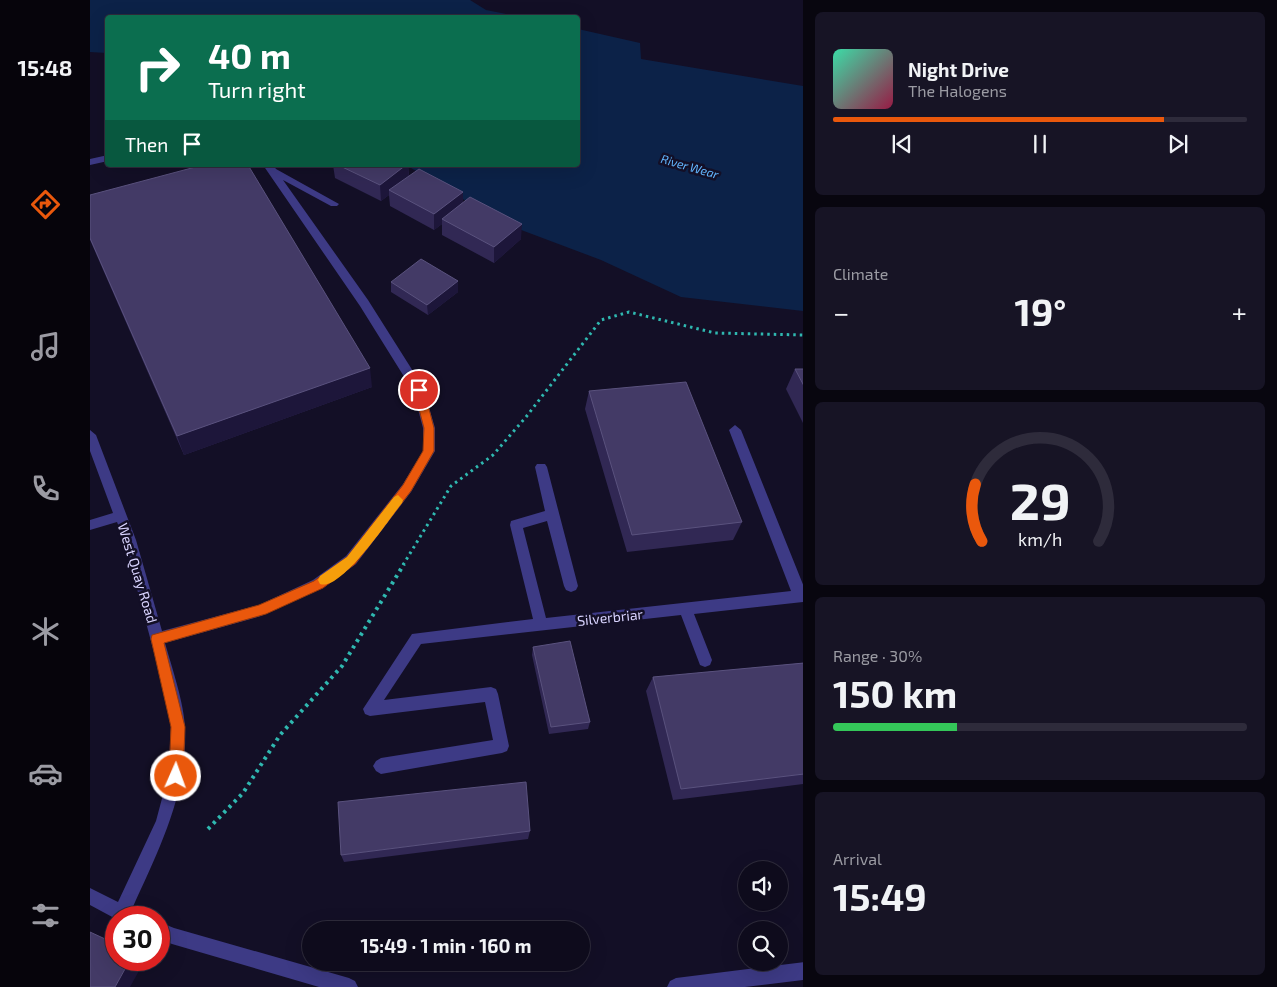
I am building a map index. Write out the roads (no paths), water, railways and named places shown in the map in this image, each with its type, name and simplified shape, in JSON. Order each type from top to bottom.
[{"type":"street","points":[[90,162],[105,159]]},
{"type":"street","points":[[271,168],[334,204]]},
{"type":"street","points":[[157,639],[261,610],[318,584],[351,560],[407,488],[429,451],[429,428],[419,390],[364,303],[271,168]]},
{"type":"street","points":[[735,430],[801,596]]},
{"type":"street","name":"West Quay Road","points":[[90,434],[130,540],[157,639],[178,727],[176,776],[163,822],[130,906]]},
{"type":"street","points":[[541,467],[571,586]]},
{"type":"street","points":[[541,624],[516,525],[552,514]]},
{"type":"street","points":[[90,525],[121,516]]},
{"type":"street","name":"Silverbriar","points":[[381,766],[502,746],[491,694],[370,709],[417,638],[801,596]]},
{"type":"street","points":[[685,609],[705,660]]},
{"type":"street","points":[[90,896],[109,906]]},
{"type":"street","points":[[170,935],[349,987]]},
{"type":"street","points":[[676,987],[803,971]]},
{"type":"water","points":[[90,0],[470,0],[486,10],[512,15],[105,15],[105,53],[90,52]]},
{"type":"water","name":"River Wear","points":[[580,29],[640,43],[641,59],[803,86],[803,311],[681,297],[601,260],[503,223],[409,167],[580,167]]}]
